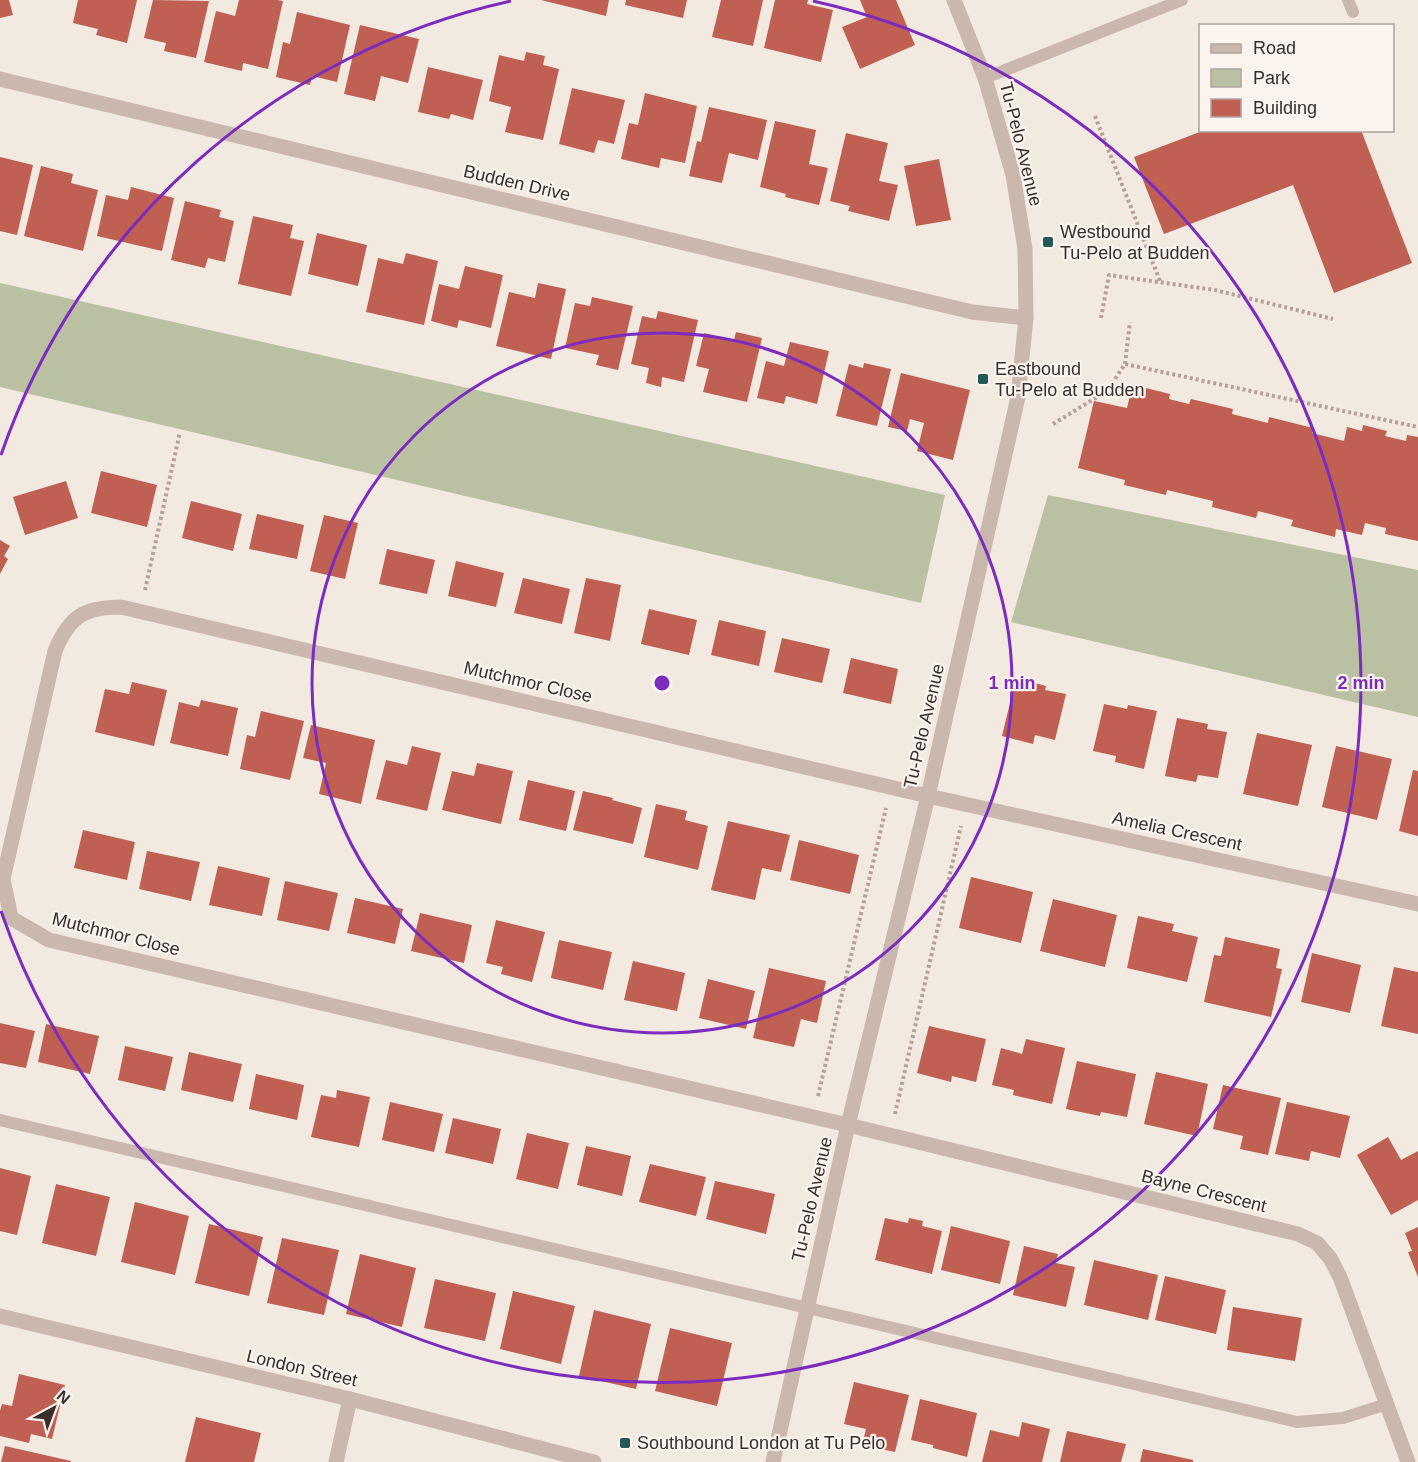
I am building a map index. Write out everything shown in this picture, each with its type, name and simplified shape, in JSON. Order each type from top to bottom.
[{"type":"street","name":"Tu-Pelo Avenue","points":[[773,1462],[848,1125],[928,796],[1018,397],[1026,318],[1025,249],[1013,175],[985,78],[954,0]]},
{"type":"street","name":"Budden Drive","points":[[0,79],[972,312],[1026,318]]},
{"type":"street","name":"Mutchmor Close","points":[[848,1125],[49,940],[11,918],[3,879],[55,651],[60,637],[80,615],[92,609],[121,607],[928,796]]},
{"type":"street","name":"Amelia Crescent","points":[[928,796],[1418,904]]},
{"type":"street","name":"Bayne Crescent","points":[[848,1125],[1298,1234],[1317,1243],[1330,1258],[1340,1277],[1408,1462]]},
{"type":"street","name":"London Street","points":[[0,1316],[350,1399],[594,1462]]},
{"type":"street","points":[[336,1462],[350,1399]]},
{"type":"lane","points":[[985,78],[1182,0]]},
{"type":"lane","points":[[0,1120],[1297,1422],[1343,1418],[1387,1404]]},
{"type":"path","points":[[1095,116],[1160,282]]},
{"type":"path","points":[[1101,318],[1109,275],[1215,290],[1333,319]]},
{"type":"path","points":[[1053,424],[1107,391],[1125,364],[1130,322]]},
{"type":"path","points":[[1125,364],[1418,427]]},
{"type":"path","points":[[140,611],[180,432]]},
{"type":"path","points":[[813,1117],[891,787]]},
{"type":"path","points":[[890,1135],[965,804]]},
{"type":"green space","points":[[0,283],[945,495],[921,603],[0,387]]},
{"type":"green space","points":[[1048,495],[1418,570],[1418,717],[1011,622]]},
{"type":"building","points":[[0,0],[9,0],[13,15],[0,18]]},
{"type":"building","points":[[78,0],[137,0],[127,43],[96,35],[98,29],[73,23]]},
{"type":"building","points":[[153,0],[209,1],[196,58],[164,51],[166,43],[144,38]]},
{"type":"building","points":[[239,0],[283,1],[268,69],[243,63],[242,71],[204,62],[216,11],[235,16]]},
{"type":"building","points":[[541,0],[609,0],[606,16]]},
{"type":"building","points":[[626,0],[687,0],[683,18],[625,5]]},
{"type":"building","points":[[721,0],[763,0],[753,46],[712,37]]},
{"type":"building","points":[[775,0],[808,0],[807,4],[833,10],[821,62],[764,48]]},
{"type":"building","points":[[860,0],[896,0],[915,45],[860,69],[842,27],[867,17]]},
{"type":"building","points":[[297,12],[350,25],[337,82],[312,76],[310,85],[276,77],[283,42],[290,44]]},
{"type":"building","points":[[360,25],[419,39],[408,83],[381,76],[375,101],[344,94]]},
{"type":"building","points":[[526,52],[545,56],[543,65],[559,69],[543,140],[505,132],[511,107],[489,101],[499,55],[524,61]]},
{"type":"building","points":[[428,67],[483,80],[473,120],[451,114],[449,119],[418,112]]},
{"type":"building","points":[[572,88],[625,100],[614,144],[598,140],[594,153],[559,144]]},
{"type":"building","points":[[645,93],[697,106],[685,163],[661,158],[659,168],[621,159],[629,123],[638,125]]},
{"type":"building","points":[[709,107],[767,120],[758,160],[729,153],[722,183],[689,176],[697,141],[701,142]]},
{"type":"building","points":[[775,121],[816,130],[809,164],[828,168],[819,205],[785,197],[786,194],[760,187]]},
{"type":"building","points":[[1200,132],[1362,132],[1412,263],[1334,293],[1293,185],[1164,234],[1134,157]]},
{"type":"building","points":[[846,133],[888,143],[879,181],[898,185],[889,221],[848,211],[850,206],[830,201]]},
{"type":"building","points":[[0,157],[33,165],[17,235],[0,231]]},
{"type":"building","points":[[939,159],[951,220],[916,226],[904,166]]},
{"type":"building","points":[[41,166],[73,174],[71,183],[98,190],[83,251],[24,236]]},
{"type":"building","points":[[131,187],[174,198],[162,251],[97,236],[106,195],[128,200]]},
{"type":"building","points":[[185,201],[221,210],[219,217],[234,221],[225,262],[208,258],[205,268],[171,260]]},
{"type":"building","points":[[253,216],[293,225],[290,238],[304,241],[291,296],[238,284]]},
{"type":"building","points":[[317,233],[367,245],[358,286],[308,274]]},
{"type":"building","points":[[406,253],[438,261],[424,325],[366,312],[378,258],[403,264]]},
{"type":"building","points":[[465,266],[503,275],[491,328],[459,320],[457,328],[431,321],[439,284],[459,289]]},
{"type":"building","points":[[538,283],[566,289],[551,359],[496,346],[509,292],[535,298]]},
{"type":"building","points":[[592,297],[633,306],[618,370],[596,365],[599,355],[565,348],[575,303],[590,306]]},
{"type":"building","points":[[658,311],[698,320],[684,382],[662,377],[661,387],[646,383],[649,368],[631,364],[642,316],[656,319]]},
{"type":"building","points":[[736,332],[762,338],[747,402],[703,392],[709,369],[696,366],[704,333],[734,340]]},
{"type":"building","points":[[790,342],[829,351],[817,404],[786,396],[784,404],[757,398],[766,361],[784,366]]},
{"type":"building","points":[[864,363],[891,369],[877,426],[836,416],[849,364],[863,368]]},
{"type":"building","points":[[901,373],[970,390],[953,460],[917,451],[924,423],[910,419],[907,431],[888,427]]},
{"type":"building","points":[[1146,388],[1170,394],[1169,399],[1189,404],[1191,399],[1233,409],[1232,414],[1268,423],[1269,417],[1313,428],[1312,433],[1344,441],[1347,427],[1362,431],[1363,425],[1387,431],[1385,436],[1406,441],[1407,435],[1418,437],[1418,541],[1385,534],[1386,528],[1365,523],[1362,535],[1336,529],[1335,537],[1291,526],[1293,520],[1258,511],[1256,518],[1212,507],[1213,501],[1167,490],[1166,495],[1124,485],[1125,480],[1078,468],[1094,401],[1127,408],[1131,391],[1145,394]]},
{"type":"building","points":[[101,471],[157,485],[147,527],[91,513]]},
{"type":"building","points":[[66,481],[78,518],[25,535],[13,497]]},
{"type":"building","points":[[191,501],[242,514],[233,551],[182,538]]},
{"type":"building","points":[[257,514],[304,525],[297,559],[249,549]]},
{"type":"building","points":[[324,515],[358,523],[345,579],[310,571]]},
{"type":"building","points":[[0,540],[10,546],[4,556],[8,559],[0,574]]},
{"type":"building","points":[[387,549],[435,560],[427,594],[379,584]]},
{"type":"building","points":[[456,561],[504,573],[496,607],[448,596]]},
{"type":"building","points":[[523,578],[570,589],[562,624],[514,613]]},
{"type":"building","points":[[586,578],[621,585],[610,641],[574,633]]},
{"type":"building","points":[[649,609],[697,620],[689,655],[641,644]]},
{"type":"building","points":[[719,620],[766,631],[759,666],[711,655]]},
{"type":"building","points":[[782,638],[830,649],[822,683],[774,672]]},
{"type":"building","points":[[851,658],[898,669],[891,704],[843,693]]},
{"type":"building","points":[[1016,678],[1046,686],[1045,690],[1066,694],[1055,740],[1035,735],[1033,744],[1002,736]]},
{"type":"building","points":[[132,682],[167,690],[154,746],[95,732],[105,689],[129,694]]},
{"type":"building","points":[[201,700],[238,708],[228,756],[170,743],[179,702],[199,707]]},
{"type":"building","points":[[1104,704],[1127,709],[1128,705],[1157,711],[1144,769],[1115,762],[1116,756],[1093,751]]},
{"type":"building","points":[[261,711],[304,721],[290,780],[240,769],[247,735],[255,737]]},
{"type":"building","points":[[1177,718],[1208,724],[1207,729],[1227,732],[1218,778],[1198,775],[1196,782],[1165,776]]},
{"type":"building","points":[[311,725],[375,740],[361,804],[319,794],[326,763],[303,758]]},
{"type":"building","points":[[1257,733],[1312,745],[1298,806],[1243,794]]},
{"type":"building","points":[[412,746],[441,753],[427,811],[376,799],[386,760],[407,765]]},
{"type":"building","points":[[1336,746],[1392,759],[1377,820],[1322,807]]},
{"type":"building","points":[[477,763],[513,771],[501,824],[442,810],[452,771],[474,776]]},
{"type":"building","points":[[1413,770],[1418,771],[1418,836],[1399,831]]},
{"type":"building","points":[[528,780],[575,791],[566,831],[519,820]]},
{"type":"building","points":[[583,791],[642,808],[633,844],[573,830]]},
{"type":"building","points":[[656,804],[687,811],[685,820],[708,826],[698,870],[644,857]]},
{"type":"building","points":[[728,821],[790,835],[781,872],[762,868],[755,900],[711,890]]},
{"type":"building","points":[[83,830],[135,842],[127,880],[74,868]]},
{"type":"building","points":[[799,840],[859,855],[850,894],[790,880]]},
{"type":"building","points":[[147,851],[200,862],[191,901],[139,889]]},
{"type":"building","points":[[218,866],[270,878],[262,916],[209,905]]},
{"type":"building","points":[[971,877],[1033,892],[1021,943],[959,928]]},
{"type":"building","points":[[285,881],[338,893],[329,931],[277,920]]},
{"type":"building","points":[[355,898],[403,909],[395,944],[347,933]]},
{"type":"building","points":[[1053,899],[1117,915],[1105,967],[1040,951]]},
{"type":"building","points":[[420,913],[472,925],[464,963],[411,951]]},
{"type":"building","points":[[1138,916],[1174,924],[1172,931],[1198,937],[1187,982],[1127,968]]},
{"type":"building","points":[[496,920],[545,932],[532,982],[501,974],[503,967],[486,963]]},
{"type":"building","points":[[1225,937],[1280,949],[1276,968],[1282,969],[1271,1017],[1204,1002],[1214,955],[1221,956]]},
{"type":"building","points":[[559,940],[612,952],[603,990],[551,978]]},
{"type":"building","points":[[1312,953],[1361,965],[1350,1013],[1301,1002]]},
{"type":"building","points":[[633,961],[685,973],[677,1011],[624,1000]]},
{"type":"building","points":[[1394,967],[1418,972],[1418,1034],[1381,1026]]},
{"type":"building","points":[[769,968],[826,981],[817,1023],[801,1019],[794,1047],[753,1038]]},
{"type":"building","points":[[708,979],[755,991],[746,1029],[699,1018]]},
{"type":"building","points":[[0,1023],[35,1031],[26,1068],[0,1063]]},
{"type":"building","points":[[46,1024],[99,1036],[90,1074],[38,1062]]},
{"type":"building","points":[[929,1026],[986,1039],[976,1082],[952,1076],[951,1082],[917,1073]]},
{"type":"building","points":[[1026,1039],[1065,1048],[1052,1104],[1013,1095],[1014,1090],[992,1085],[1001,1048],[1022,1054]]},
{"type":"building","points":[[125,1046],[173,1057],[165,1091],[118,1080]]},
{"type":"building","points":[[189,1052],[242,1064],[233,1102],[181,1090]]},
{"type":"building","points":[[1077,1061],[1136,1074],[1127,1117],[1101,1112],[1100,1116],[1066,1109]]},
{"type":"building","points":[[1156,1072],[1208,1084],[1197,1136],[1144,1124]]},
{"type":"building","points":[[256,1074],[304,1085],[297,1120],[249,1109]]},
{"type":"building","points":[[1223,1085],[1281,1098],[1268,1155],[1240,1149],[1243,1136],[1213,1129]]},
{"type":"building","points":[[337,1090],[370,1097],[359,1147],[311,1137],[321,1095],[336,1098]]},
{"type":"building","points":[[390,1102],[443,1114],[434,1152],[382,1140]]},
{"type":"building","points":[[1287,1102],[1350,1116],[1340,1158],[1311,1151],[1309,1161],[1275,1154]]},
{"type":"building","points":[[453,1118],[501,1129],[493,1164],[445,1153]]},
{"type":"building","points":[[527,1133],[569,1143],[558,1189],[516,1179]]},
{"type":"building","points":[[1388,1137],[1401,1160],[1418,1151],[1418,1200],[1391,1215],[1357,1155]]},
{"type":"building","points":[[586,1146],[631,1156],[622,1196],[577,1185]]},
{"type":"building","points":[[650,1164],[706,1177],[696,1216],[639,1202]]},
{"type":"building","points":[[0,1168],[31,1176],[17,1235],[0,1231]]},
{"type":"building","points":[[715,1181],[775,1194],[766,1234],[706,1219]]},
{"type":"building","points":[[56,1184],[110,1197],[96,1256],[42,1243]]},
{"type":"building","points":[[135,1202],[189,1216],[175,1275],[121,1262]]},
{"type":"building","points":[[885,1218],[908,1223],[909,1218],[923,1221],[922,1226],[942,1231],[932,1274],[875,1260]]},
{"type":"building","points":[[209,1224],[263,1237],[249,1296],[195,1283]]},
{"type":"building","points":[[951,1226],[1010,1241],[1000,1284],[941,1270]]},
{"type":"building","points":[[1418,1227],[1418,1277],[1408,1252],[1412,1251],[1405,1233]]},
{"type":"building","points":[[282,1238],[339,1250],[324,1315],[267,1303]]},
{"type":"building","points":[[1024,1246],[1058,1254],[1056,1263],[1075,1267],[1066,1307],[1013,1295]]},
{"type":"building","points":[[360,1254],[416,1268],[402,1327],[346,1314]]},
{"type":"building","points":[[1094,1260],[1158,1275],[1148,1320],[1084,1305]]},
{"type":"building","points":[[1165,1276],[1226,1290],[1216,1334],[1155,1320]]},
{"type":"building","points":[[435,1279],[496,1293],[485,1341],[424,1328]]},
{"type":"building","points":[[513,1291],[575,1306],[561,1364],[500,1349]]},
{"type":"building","points":[[1233,1307],[1302,1318],[1295,1361],[1227,1350]]},
{"type":"building","points":[[594,1310],[651,1324],[636,1389],[579,1376]]},
{"type":"building","points":[[670,1328],[732,1343],[717,1406],[655,1391]]},
{"type":"building","points":[[19,1374],[65,1385],[52,1439],[31,1434],[29,1443],[0,1436],[2,1404],[12,1406]]},
{"type":"building","points":[[854,1382],[909,1395],[895,1452],[862,1445],[866,1429],[844,1424]]},
{"type":"building","points":[[920,1399],[977,1413],[967,1457],[911,1440]]},
{"type":"building","points":[[196,1417],[261,1433],[254,1462],[185,1462]]},
{"type":"building","points":[[1022,1422],[1050,1429],[1042,1462],[982,1462],[990,1430],[1019,1437]]},
{"type":"building","points":[[1067,1431],[1126,1444],[1121,1462],[1060,1462]]},
{"type":"building","points":[[5,1446],[71,1461],[71,1462],[1,1462]]},
{"type":"building","points":[[1143,1449],[1193,1460],[1193,1462],[1140,1462]]},
{"type":"place","name":"Westbound Tu-Pelo at Budden","points":[[1048,242]]},
{"type":"place","name":"Eastbound Tu-Pelo at Budden","points":[[983,379]]},
{"type":"place","name":"Southbound London at Tu Pelo","points":[[625,1443]]}]
